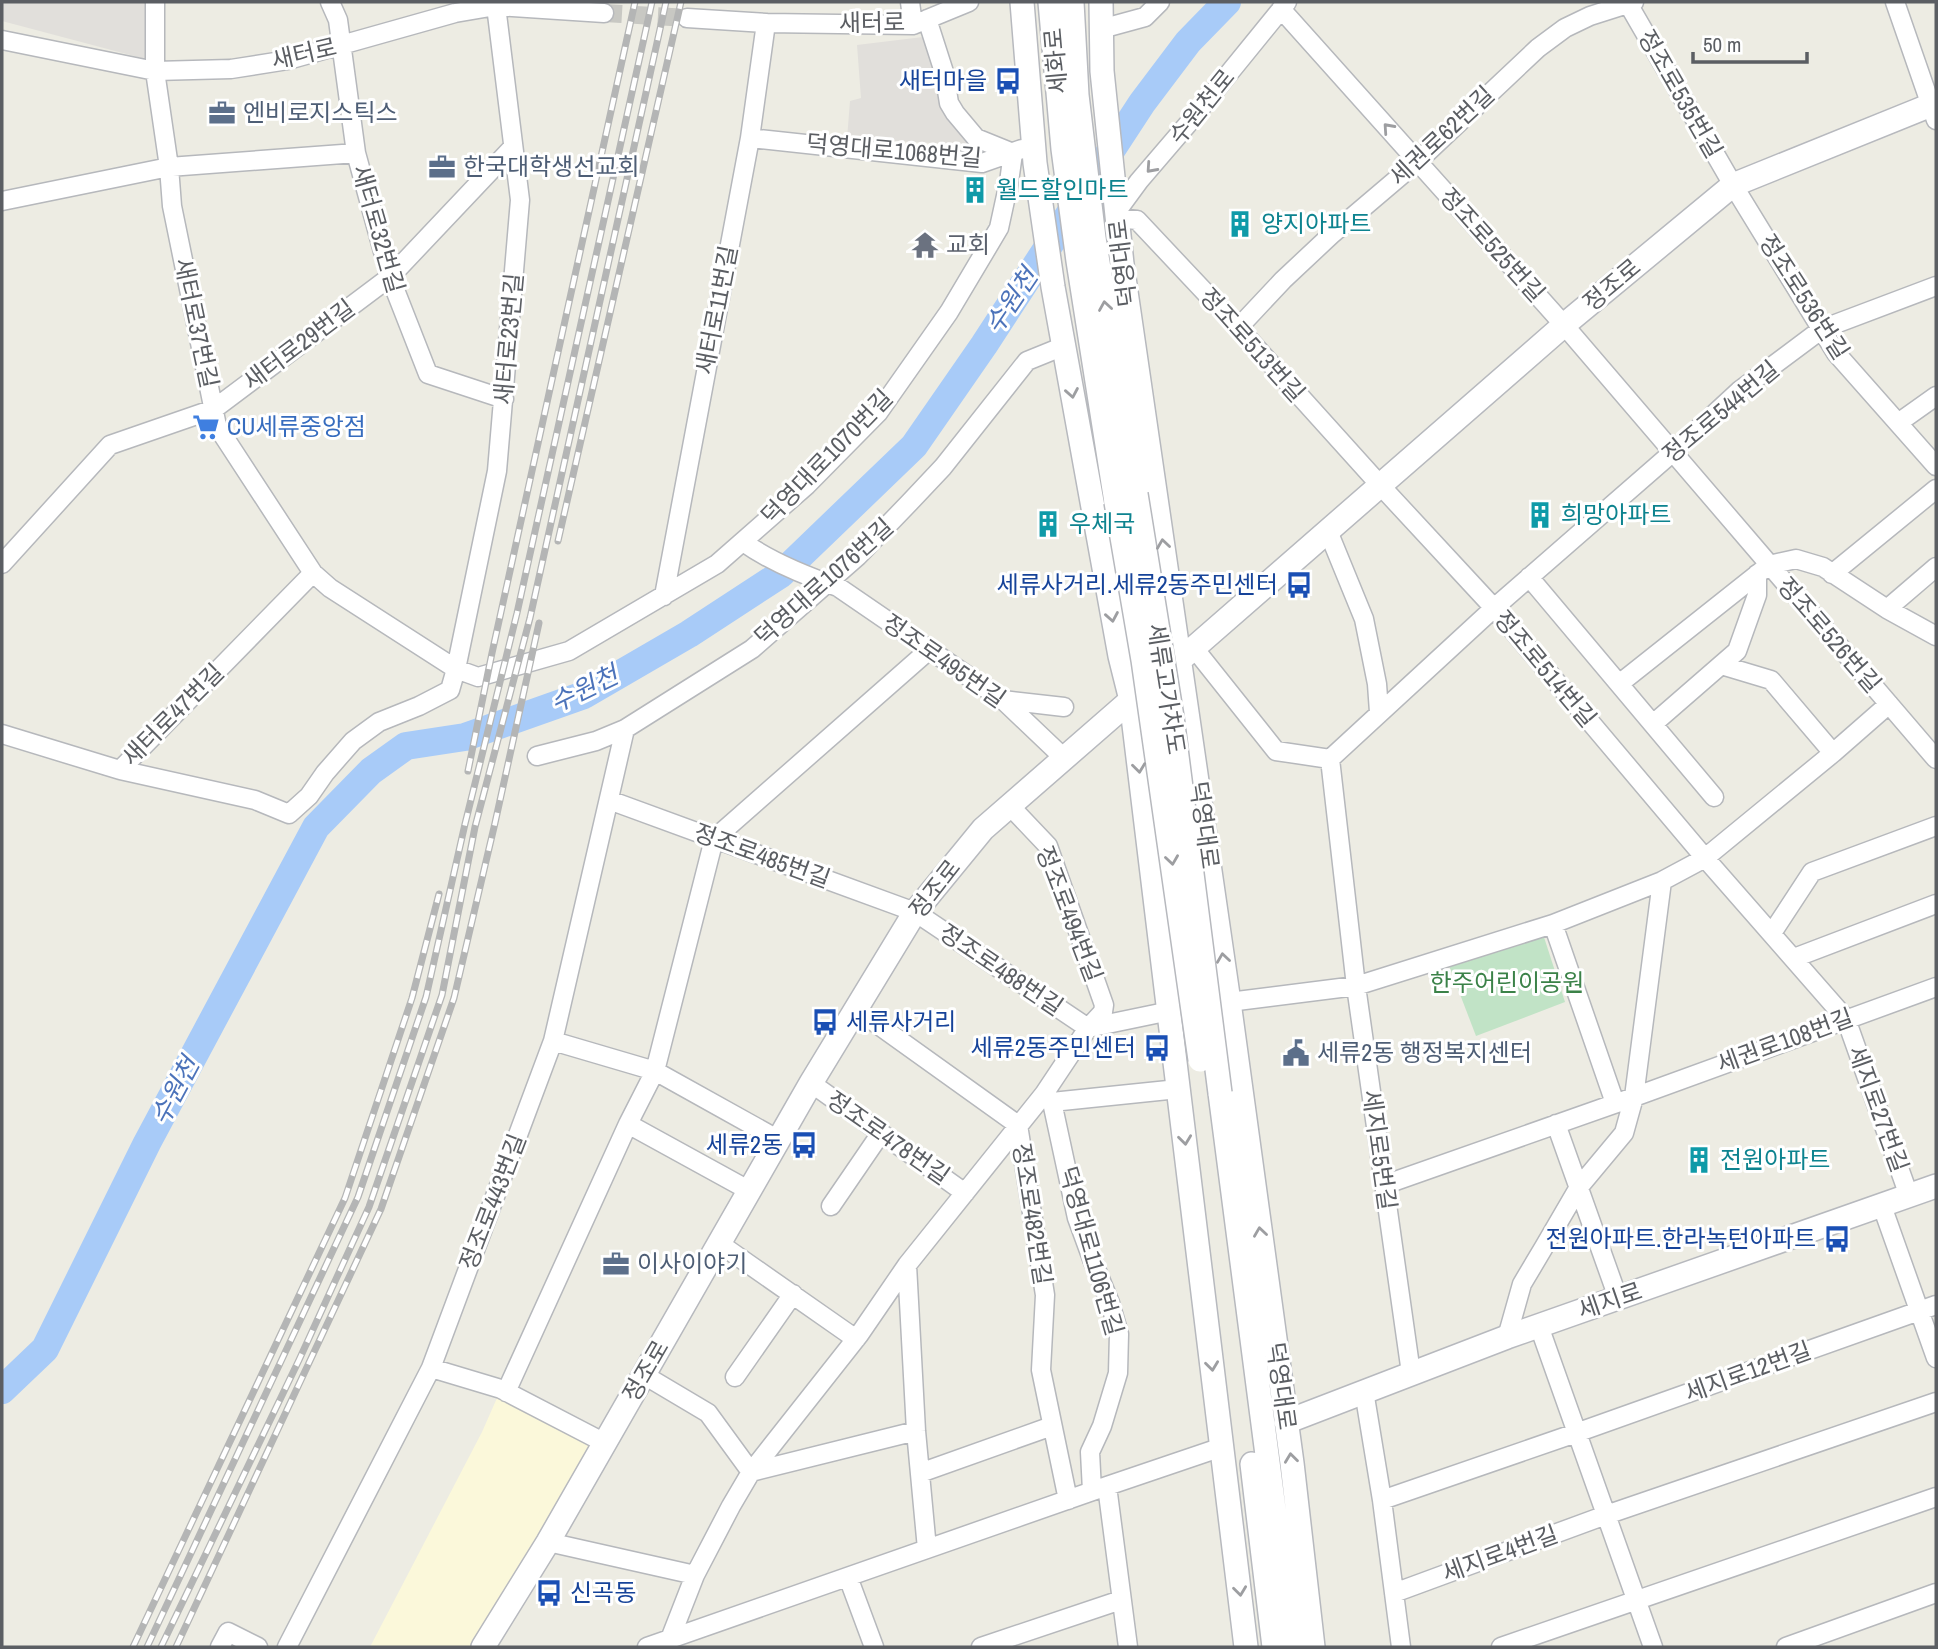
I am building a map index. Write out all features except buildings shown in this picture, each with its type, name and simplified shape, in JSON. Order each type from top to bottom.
[{"type":"main road","points":[[1022,2],[1032,140],[1054,294],[1120,656],[1131,700],[1247,1647]]},
{"type":"main road","name":"세화로","points":[[1050,2],[1070,120]]},
{"type":"main road","name":"세화로","points":[[1072,2],[1077,95]]},
{"type":"main road","name":"덕영대로","points":[[1101,2],[1102,71],[1126,498]]},
{"type":"main road","name":"덕영대로","points":[[1077,95],[1063,149],[1078,261],[1126,498]]},
{"type":"main road","name":"정조로","points":[[483,1647],[548,1542],[811,1083],[915,912],[983,829],[1564,325],[1733,185],[1935,109]]},
{"type":"main road","points":[[1070,120],[1110,219]]},
{"type":"main road","points":[[1054,294],[1063,149]]},
{"type":"main road","name":"덕영대로","points":[[1110,219],[1122,264],[1187,654],[1229,1002],[1286,1422],[1313,1647]]},
{"type":"main road","name":"세류고가차도","points":[[1126,498],[1143,660],[1212,1093]]},
{"type":"main road","name":"덕영대로","points":[[1212,1093],[1276,1591],[1292,1647]]},
{"type":"main road","name":"세지로","points":[[1286,1422],[1507,1337],[1936,1186]]},
{"type":"main road","points":[[1276,1591],[1295,1502]]},
{"type":"main road","points":[[1230,1509],[1276,1591]]},
{"type":"main road","name":"덕영대로","points":[[1274,1647],[1276,1591]]},
{"type":"street","name":"새터로37번길","points":[[155,2],[155,71],[172,206],[218,426],[313,573],[330,588],[456,668]]},
{"type":"street","name":"새터로32번길","points":[[330,2],[338,20],[356,153],[390,277],[428,374],[504,400]]},
{"type":"street","points":[[910,2],[944,72],[949,103],[955,113],[976,138],[1013,153]]},
{"type":"street","name":"새터로","points":[[687,18],[766,23],[920,22],[969,2]]},
{"type":"street","points":[[1101,29],[1145,17],[1160,2]]},
{"type":"street","points":[[1895,2],[1935,109]]},
{"type":"street","name":"세권로62번길","points":[[1238,327],[1302,262],[1417,162],[1538,48],[1565,28],[1590,16],[1630,3]]},
{"type":"street","name":"정조로535번길","points":[[1630,3],[1733,185]]},
{"type":"street","name":"새터로","points":[[2,40],[155,71],[231,69],[288,60],[495,4],[604,13]]},
{"type":"street","name":"새터로23번길","points":[[120,770],[255,800],[289,814],[309,796],[353,741],[379,722],[450,690],[498,471],[520,200],[495,4]]},
{"type":"street","name":"정조로525번길","points":[[1284,5],[1417,162],[1564,325]]},
{"type":"street","name":"수원천로","points":[[1110,219],[1284,5]]},
{"type":"street","name":"새터로11번길","points":[[664,596],[750,138],[766,23]]},
{"type":"street","name":"덕영대로1068번길","points":[[750,138],[982,163],[1020,150],[1032,140]]},
{"type":"street","name":"새터로29번길","points":[[2,564],[110,445],[214,409],[390,277],[513,147]]},
{"type":"street","points":[[2,201],[169,167],[356,153]]},
{"type":"street","name":"덕영대로1070번길","points":[[456,668],[478,677],[569,651],[749,546],[878,413],[949,312],[999,228],[1013,153]]},
{"type":"street","name":"정조로536번길","points":[[1733,185],[1836,353],[1936,466]]},
{"type":"street","name":"정조로513번길","points":[[1110,219],[1136,220],[1238,327],[1380,485]]},
{"type":"street","name":"정조로544번길","points":[[1494,608],[1739,391],[1822,329],[1936,286]]},
{"type":"street","name":"정조로526번길","points":[[1564,325],[1673,452],[1763,570],[1889,704],[1936,759]]},
{"type":"street","name":"덕영대로1076번길","points":[[537,756],[625,729],[752,649],[820,581],[858,556],[943,467],[1027,361],[1064,346]]},
{"type":"street","points":[[1898,423],[1929,401],[1936,419]]},
{"type":"street","name":"정조로514번길","points":[[1380,485],[1494,608],[1705,858]]},
{"type":"street","points":[[1832,574],[1936,489]]},
{"type":"street","points":[[1328,531],[1364,619],[1377,684],[1379,712]]},
{"type":"street","name":"정조로495번길","points":[[749,546],[838,587],[1003,700],[1065,759]]},
{"type":"street","points":[[1763,570],[1796,559],[1823,567],[1886,609],[1936,636]]},
{"type":"street","points":[[1886,609],[1936,567]]},
{"type":"street","name":"정조로526번길","points":[[1653,724],[1737,651],[1763,570]]},
{"type":"street","name":"정조로526번길","points":[[1619,684],[1763,570]]},
{"type":"street","name":"새터로47번길","points":[[2,734],[120,770],[313,573]]},
{"type":"street","points":[[1529,577],[1714,797]]},
{"type":"street","points":[[1187,654],[1256,726],[1276,751],[1330,760],[1494,608]]},
{"type":"street","points":[[503,1390],[655,1071],[714,839],[929,650]]},
{"type":"street","points":[[1721,665],[1771,680],[1833,753]]},
{"type":"street","points":[[1003,700],[1064,707]]},
{"type":"street","points":[[1229,1002],[1356,986],[1553,924],[1662,881],[1705,858],[1889,704]]},
{"type":"street","name":"정조로443번길","points":[[288,1647],[431,1368],[553,1041],[625,729]]},
{"type":"street","name":"세지로5번길","points":[[1330,760],[1356,986],[1411,1373]]},
{"type":"street","name":"정조로485번길","points":[[609,800],[915,912]]},
{"type":"street","name":"정조로494번길","points":[[1010,806],[1048,846],[1096,981],[1104,1005],[1103,1012],[1088,1028]]},
{"type":"street","points":[[1772,933],[1812,872],[1936,826]]},
{"type":"street","name":"세지로27번길","points":[[1705,858],[1846,1019],[1909,1196]]},
{"type":"street","points":[[1507,1337],[1522,1284],[1578,1186],[1624,1133],[1634,1097],[1662,881]]},
{"type":"street","points":[[1794,958],[1936,904]]},
{"type":"street","name":"정조로488번길","points":[[915,912],[1088,1028]]},
{"type":"street","points":[[1553,924],[1615,1103]]},
{"type":"street","name":"세권로108번길","points":[[1384,1185],[1936,987]]},
{"type":"street","name":"정조로482번길","points":[[856,1009],[1018,1125],[1045,1295],[1041,1370],[1068,1500]]},
{"type":"street","points":[[670,1639],[695,1576],[751,1472],[856,1339],[907,1265],[1018,1125],[1048,1098],[1088,1028],[1170,1012]]},
{"type":"street","points":[[553,1041],[655,1071],[779,1140]]},
{"type":"street","name":"정조로478번길","points":[[811,1083],[965,1193]]},
{"type":"street","points":[[1048,1098],[1178,1089]]},
{"type":"street","name":"덕영대로1106번길","points":[[1048,1098],[1077,1218],[1119,1334],[1118,1373],[1102,1426],[1090,1452],[1121,1600],[1128,1647]]},
{"type":"street","points":[[628,1124],[750,1191]]},
{"type":"street","points":[[1556,1124],[1618,1298]]},
{"type":"street","points":[[831,1206],[881,1133]]},
{"type":"street","points":[[1882,1206],[1928,1308],[1936,1359]]},
{"type":"street","points":[[720,1244],[856,1339]]},
{"type":"street","points":[[907,1265],[916,1432],[927,1549]]},
{"type":"street","points":[[735,1377],[793,1294]]},
{"type":"street","name":"세지로12번길","points":[[1576,1433],[1928,1308]]},
{"type":"street","points":[[1539,1326],[1653,1647]]},
{"type":"street","points":[[431,1368],[503,1390],[605,1443]]},
{"type":"street","points":[[644,1375],[708,1413],[751,1472]]},
{"type":"street","points":[[1364,1391],[1382,1500],[1401,1647]]},
{"type":"street","points":[[1606,1515],[1936,1402]]},
{"type":"street","points":[[920,1473],[1052,1426]]},
{"type":"street","points":[[751,1472],[916,1432]]},
{"type":"street","points":[[1382,1500],[1576,1433]]},
{"type":"street","points":[[647,1647],[1222,1447]]},
{"type":"street","points":[[1501,1647],[1936,1497]]},
{"type":"street","name":"세지로4번길","points":[[1394,1593],[1606,1515]]},
{"type":"street","points":[[548,1542],[695,1576]]},
{"type":"street","points":[[848,1577],[874,1647]]},
{"type":"street","points":[[1786,1647],[1936,1594]]},
{"type":"street","points":[[981,1647],[1121,1600]]},
{"type":"street","points":[[220,1647],[228,1632],[258,1647]]},
{"type":"shaded area","points":[[2,2],[146,2],[149,60],[2,21]]},
{"type":"shaded area","points":[[923,37],[937,74],[976,145],[847,139],[850,101],[861,98],[857,45]]},
{"type":"shaded area","points":[[501,1389],[605,1443],[480,1647],[370,1647],[482,1432]]},
{"type":"green space","name":"한주어린이공원","points":[[1542,931],[1565,1002],[1476,1036],[1448,963]]},
{"type":"waterway","name":"수원천","points":[[2,1390],[45,1349],[147,1143],[316,827],[371,771],[406,746],[465,737],[584,695],[689,634],[781,574],[914,446],[984,345],[1142,103],[1188,42],[1227,2]]},
{"type":"tunnel","points":[[604,13],[687,18]]},
{"type":"railway","points":[[468,771],[635,2]]},
{"type":"railway","points":[[147,1647],[358,1197],[426,997],[517,613],[652,2]]},
{"type":"railway","points":[[161,1647],[299,1360],[369,1207],[442,995],[475,827],[530,618],[666,2]]},
{"type":"railway","points":[[558,541],[681,2]]},
{"type":"railway","points":[[176,1647],[381,1209],[454,998],[539,623]]},
{"type":"railway","points":[[133,1647],[345,1198],[412,998],[439,894]]},
{"type":"place","name":"새터마을","points":[[1008,81]]},
{"type":"place","name":"엔비로지스틱스","points":[[222,113]]},
{"type":"place","name":"한국대학생선교회","points":[[442,167]]},
{"type":"place","name":"월드할인마트","points":[[975,190]]},
{"type":"place","name":"양지아파트","points":[[1240,224]]},
{"type":"place","name":"교회","points":[[925,245]]},
{"type":"place","name":"CU세류중앙점","points":[[206,427]]},
{"type":"place","name":"희망아파트","points":[[1540,515]]},
{"type":"place","name":"우체국","points":[[1048,524]]},
{"type":"place","name":"세류사거리.세류2동주민센터","points":[[1299,585]]},
{"type":"place","name":"세류사거리","points":[[825,1022]]},
{"type":"place","name":"세류2동주민센터","points":[[1157,1048]]},
{"type":"place","name":"세류2동 행정복지센터","points":[[1296,1053]]},
{"type":"place","name":"세류2동","points":[[804,1145]]},
{"type":"place","name":"전원아파트","points":[[1699,1160]]},
{"type":"place","name":"전원아파트.한라녹턴아파트","points":[[1837,1239]]},
{"type":"place","name":"이사이야기","points":[[616,1264]]},
{"type":"place","name":"신곡동","points":[[549,1593]]}]
